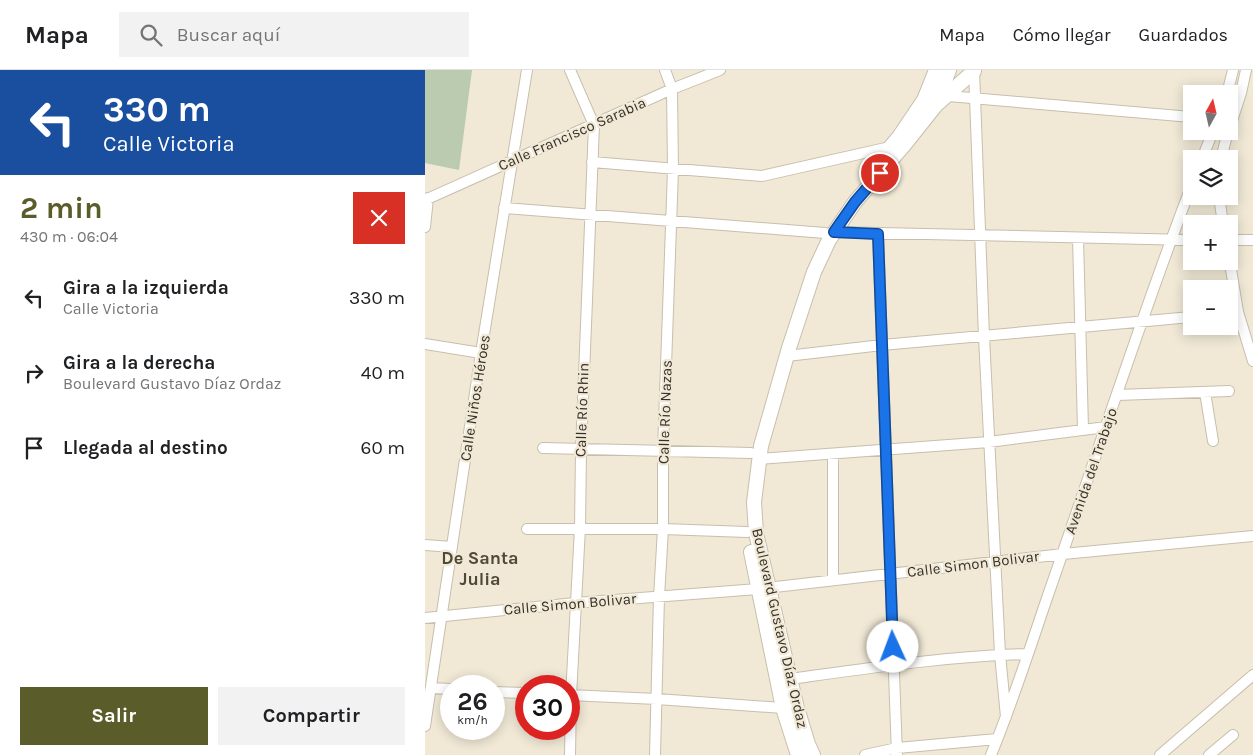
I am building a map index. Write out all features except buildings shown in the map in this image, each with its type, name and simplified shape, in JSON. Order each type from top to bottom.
[{"type":"main road","name":"Boulevard Gustavo Díaz Ordaz","points":[[813,755],[808,744],[747,532],[746,504],[779,350],[805,276],[847,199],[899,137],[923,100],[936,70]]},
{"type":"main road","name":"Boulevard Gustavo Díaz Ordaz","points":[[798,755],[783,708],[764,589],[756,533],[755,456],[761,446],[787,356],[829,232],[936,105],[949,70]]},
{"type":"main road","points":[[936,105],[974,71]]},
{"type":"street","name":"Calle Niños Héroes","points":[[425,726],[481,353],[527,70]]},
{"type":"street","name":"Calle Río Rhin","points":[[570,70],[594,125],[589,213],[580,528],[571,675]]},
{"type":"street","name":"Calle Río Nazas","points":[[655,755],[673,170],[672,89],[665,70]]},
{"type":"street","name":"Calle Francisco Sarabia","points":[[427,199],[672,89],[720,70]]},
{"type":"street","points":[[1229,85],[1233,70]]},
{"type":"street","points":[[1238,102],[1247,70]]},
{"type":"street","points":[[974,71],[979,236],[989,442],[1000,654],[1006,717]]},
{"type":"street","points":[[948,96],[1183,116]]},
{"type":"street","points":[[592,162],[765,176],[890,147]]},
{"type":"street","points":[[425,227],[427,199]]},
{"type":"street","name":"Avenida del Trabajo","points":[[991,755],[1006,717],[1184,205]]},
{"type":"street","points":[[504,208],[829,232],[1183,240]]},
{"type":"street","points":[[878,234],[897,752]]},
{"type":"street","points":[[1078,238],[1083,429]]},
{"type":"street","points":[[1238,240],[1253,240]]},
{"type":"street","points":[[787,356],[882,345],[1183,318]]},
{"type":"street","points":[[1238,325],[1253,361]]},
{"type":"street","points":[[425,344],[481,353]]},
{"type":"street","points":[[1117,395],[1229,391]]},
{"type":"street","points":[[1205,392],[1213,441]]},
{"type":"street","points":[[543,448],[663,450],[755,456],[833,454],[989,442],[1106,427]]},
{"type":"street","points":[[833,454],[833,580]]},
{"type":"street","points":[[527,529],[663,529],[747,532]]},
{"type":"street","name":"Calle Simon Bolivar","points":[[425,618],[575,602],[764,589],[1063,554],[1253,536]]},
{"type":"street","points":[[425,545],[452,547]]},
{"type":"street","points":[[790,679],[893,665],[1000,654],[1028,654]]},
{"type":"street","points":[[1160,755],[1253,675]]},
{"type":"street","points":[[431,688],[440,689]]},
{"type":"street","points":[[580,696],[657,699],[783,708]]},
{"type":"street","points":[[1209,755],[1233,735]]},
{"type":"street","name":"Calle Río Rhin","points":[[569,740],[569,755]]},
{"type":"street","points":[[865,755],[997,740]]},
{"type":"green space","points":[[425,70],[472,70],[459,170],[425,163]]},
{"type":"district","name":"De Santa Julia","points":[[480,568]]},
{"type":"route","points":[[880,173],[855,202],[834,232],[878,234],[893,647]]}]
